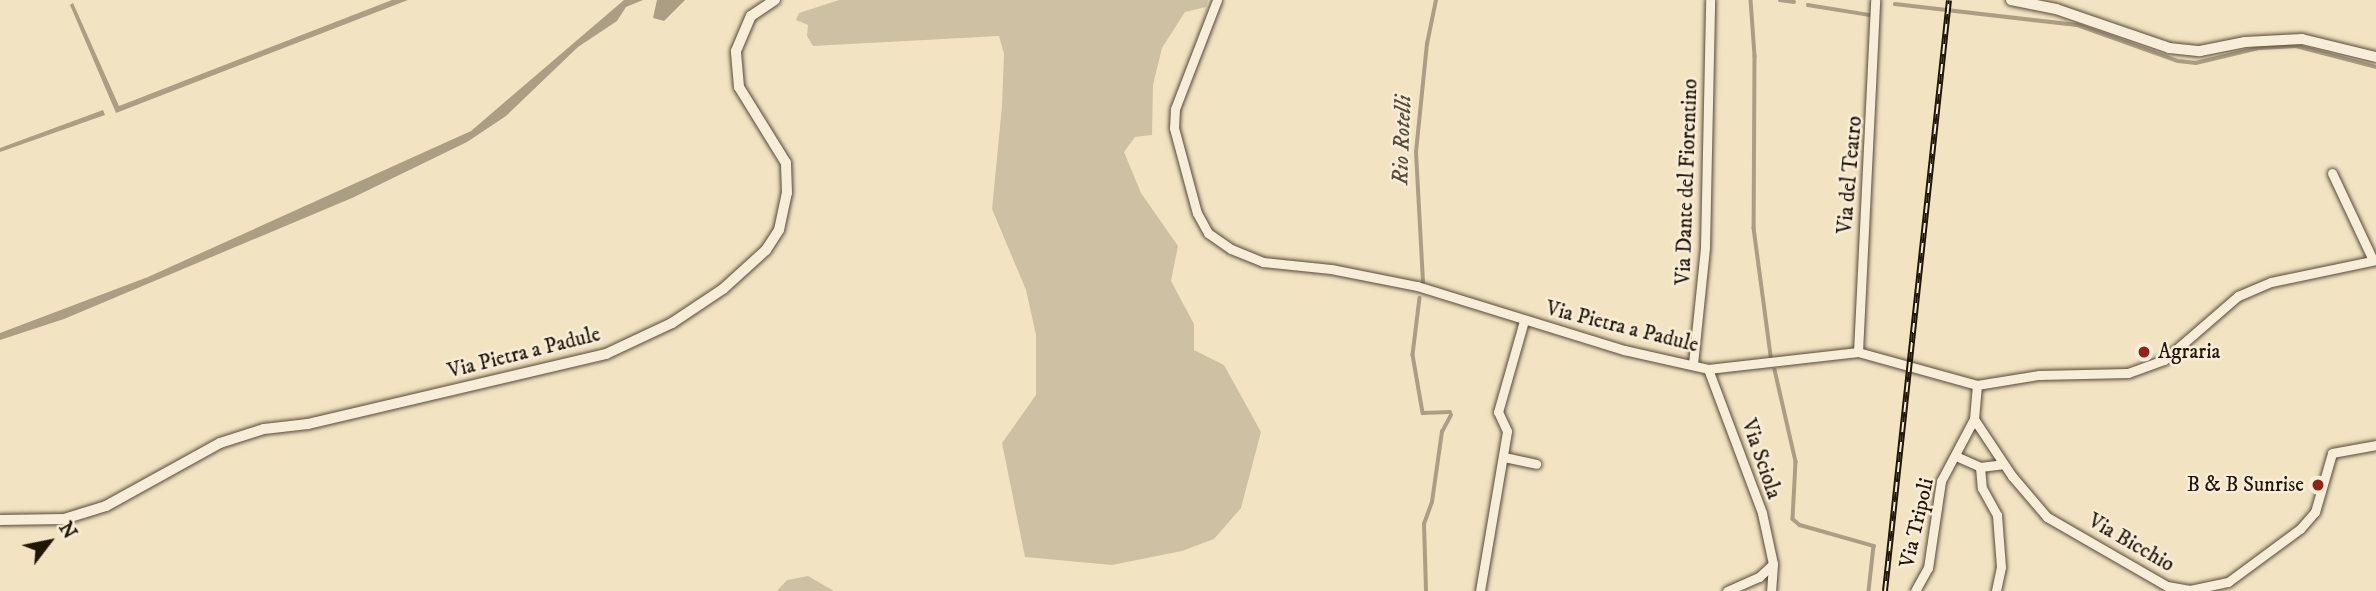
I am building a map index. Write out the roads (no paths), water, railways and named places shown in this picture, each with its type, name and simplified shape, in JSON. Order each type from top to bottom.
[{"type":"street","name":"Via Pietra a Padule","points":[[0,520],[64,519],[106,506],[220,443],[264,429],[303,425],[606,354],[672,323],[713,295],[766,250],[779,230],[787,193],[786,163],[739,88],[736,51],[751,16],[775,0]]},
{"type":"street","name":"Via Pietra a Padule","points":[[1217,0],[1175,109],[1174,128],[1197,213],[1208,233],[1231,249],[1263,261],[1331,269],[1418,286],[1624,350],[1708,369],[1858,352],[1977,385],[2039,375],[2128,373],[2151,367],[2238,296],[2271,282],[2375,260]]},
{"type":"street","name":"Via Dante del Fiorentino","points":[[1693,365],[1705,247],[1710,0]]},
{"type":"street","name":"Via del Teatro","points":[[1858,352],[1864,170],[1874,102],[1875,0]]},
{"type":"street","points":[[2011,0],[2034,3],[2169,48],[2200,51],[2245,42],[2302,39],[2376,57]]},
{"type":"street","points":[[2332,173],[2375,260]]},
{"type":"street","points":[[1480,591],[1507,431],[1498,412],[1524,321]]},
{"type":"street","name":"Via Sciola","points":[[1708,369],[1762,513],[1773,564],[1771,591]]},
{"type":"street","name":"Via Tripoli","points":[[1915,591],[1928,568],[1941,481],[1958,457],[1974,419],[1977,385]]},
{"type":"street","name":"Via Bicchio","points":[[1974,419],[2003,464],[2048,517],[2167,586],[2190,590],[2228,582],[2300,529],[2315,512],[2332,453],[2376,445]]},
{"type":"street","points":[[1504,457],[1536,464]]},
{"type":"street","points":[[1958,457],[1980,467],[2003,464]]},
{"type":"street","points":[[1980,467],[1982,488],[1997,515],[2001,567],[1996,591]]},
{"type":"street","points":[[1727,591],[1759,577],[1773,564]]},
{"type":"waterway","name":"Rio Rotelli","points":[[1423,282],[1416,152],[1427,44],[1436,0]]},
{"type":"waterway","points":[[1751,0],[1755,56],[1754,228],[1771,356]]},
{"type":"waterway","points":[[1780,0],[1794,2]]},
{"type":"waterway","points":[[1895,4],[2077,25],[2178,61],[2196,63],[2259,48],[2296,46],[2376,67]]},
{"type":"waterway","points":[[1808,5],[1870,15]]},
{"type":"waterway","name":"Rio Rotelli","points":[[1420,298],[1413,355],[1423,413],[1450,412]]},
{"type":"waterway","points":[[1775,370],[1796,462],[1793,519],[1800,525],[1874,546],[1869,591]]},
{"type":"waterway","name":"Rio Rotelli","points":[[1426,591],[1424,524],[1432,502],[1442,432],[1451,415]]},
{"type":"railway","points":[[1885,591],[1949,0]]},
{"type":"place","name":"Agraria","points":[[2144,352]]},
{"type":"place","name":"B & B Sunrise","points":[[2318,485]]}]
